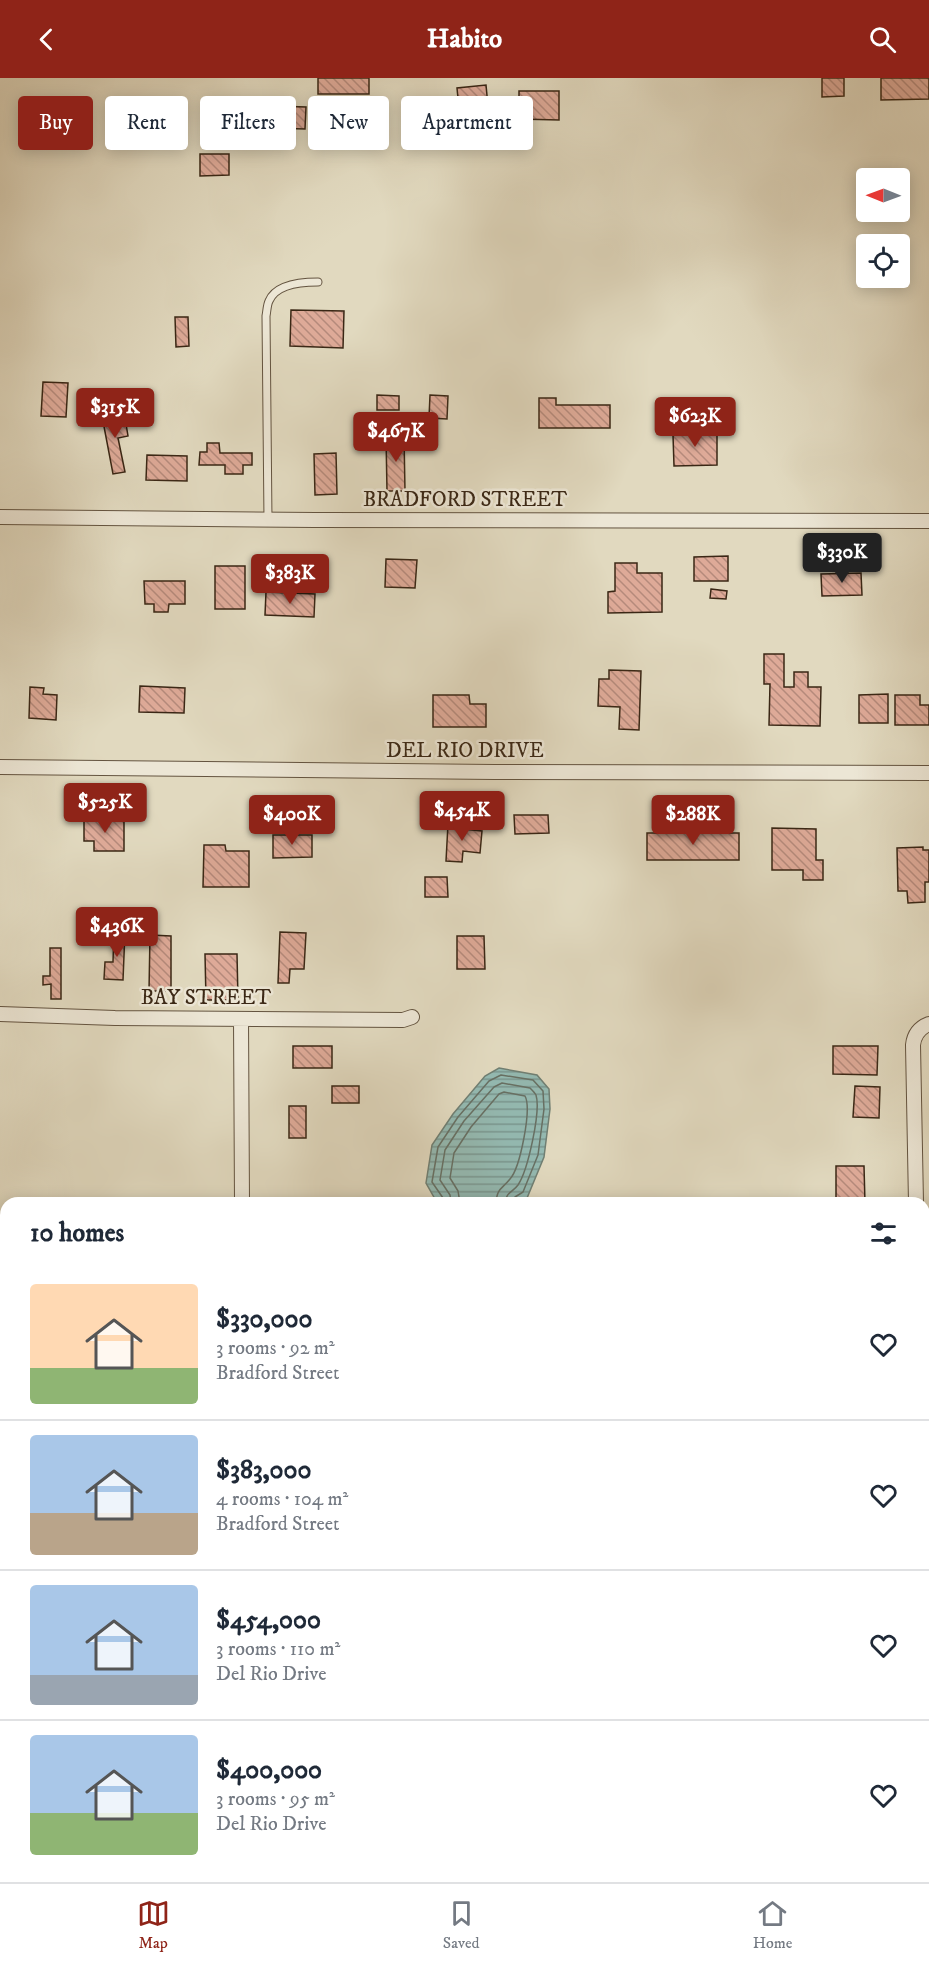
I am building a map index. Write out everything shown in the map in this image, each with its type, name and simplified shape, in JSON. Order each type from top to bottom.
[{"type":"street","name":"BRADFORD STREET","points":[[0,517],[268,520],[929,521]]},
{"type":"street","name":"DEL RIO DRIVE","points":[[0,767],[494,772],[929,773]]},
{"type":"street","name":"BAY STREET","points":[[0,1014],[241,1019],[403,1020],[412,1017]]},
{"type":"street","points":[[241,1019],[242,1197]]},
{"type":"street","points":[[916,1197],[913,1045],[914,1038],[924,1026]]},
{"type":"lane","points":[[268,520],[266,316],[270,299],[279,290],[290,285],[318,282]]},
{"type":"water","points":[[499,1068],[537,1075],[549,1089],[550,1109],[544,1157],[527,1197],[434,1197],[426,1183],[432,1145],[453,1114],[485,1076]]},
{"type":"building","points":[[318,78],[369,78],[369,94],[318,94]]},
{"type":"building","points":[[822,78],[844,78],[844,96],[822,97]]},
{"type":"building","points":[[881,78],[929,78],[929,99],[881,100]]},
{"type":"building","points":[[486,85],[487,96],[458,96],[457,88]]},
{"type":"building","points":[[519,91],[559,91],[559,120],[533,119],[533,96],[519,96]]},
{"type":"building","points":[[296,107],[306,107],[305,129],[296,129]]},
{"type":"building","points":[[200,154],[229,154],[229,175],[200,176]]},
{"type":"building","points":[[291,310],[344,311],[343,348],[290,346]]},
{"type":"building","points":[[175,317],[188,317],[189,346],[176,347]]},
{"type":"building","points":[[43,382],[68,383],[66,417],[41,416]]},
{"type":"building","points":[[377,395],[399,396],[399,410],[377,410]]},
{"type":"building","points":[[430,395],[448,396],[447,419],[429,418]]},
{"type":"building","points":[[539,398],[556,398],[556,405],[610,405],[610,428],[539,428]]},
{"type":"building","points":[[124,412],[128,436],[118,438],[125,472],[113,474],[102,416]]},
{"type":"building","points":[[687,425],[703,425],[703,435],[717,435],[717,465],[674,466],[673,435],[687,435]]},
{"type":"building","points":[[386,436],[404,436],[405,491],[387,491]]},
{"type":"building","points":[[207,443],[219,443],[220,453],[252,453],[252,465],[243,465],[243,474],[225,474],[225,465],[199,465],[200,452],[207,452]]},
{"type":"building","points":[[336,453],[337,494],[315,495],[314,454]]},
{"type":"building","points":[[147,455],[187,456],[187,481],[146,480]]},
{"type":"building","points":[[728,556],[728,581],[694,581],[694,557]]},
{"type":"building","points":[[386,559],[417,560],[415,588],[385,587]]},
{"type":"building","points":[[615,563],[637,563],[637,573],[662,573],[662,612],[608,613],[608,592],[615,591]]},
{"type":"building","points":[[215,566],[245,566],[245,609],[215,609]]},
{"type":"building","points":[[861,573],[862,595],[822,596],[821,574]]},
{"type":"building","points":[[144,581],[185,581],[185,604],[169,604],[168,612],[154,612],[154,604],[145,604]]},
{"type":"building","points":[[711,589],[727,591],[726,599],[710,598]]},
{"type":"building","points":[[266,592],[315,594],[314,617],[265,615]]},
{"type":"building","points":[[764,654],[784,654],[784,687],[794,687],[794,672],[808,672],[808,687],[821,687],[820,726],[769,725],[770,684],[764,684]]},
{"type":"building","points":[[609,670],[641,671],[639,730],[619,729],[620,707],[598,706],[599,679],[609,679]]},
{"type":"building","points":[[140,686],[185,688],[184,713],[139,712]]},
{"type":"building","points":[[30,687],[44,688],[43,694],[57,695],[56,720],[29,718]]},
{"type":"building","points":[[888,694],[888,723],[859,723],[859,695]]},
{"type":"building","points":[[433,695],[469,695],[470,704],[486,704],[486,727],[433,727]]},
{"type":"building","points":[[895,695],[920,695],[920,705],[929,705],[929,725],[895,725]]},
{"type":"building","points":[[514,815],[548,815],[549,833],[515,834]]},
{"type":"building","points":[[84,818],[124,818],[124,851],[94,851],[94,841],[84,841]]},
{"type":"building","points":[[448,824],[463,825],[463,829],[482,831],[480,853],[463,851],[462,862],[446,861]]},
{"type":"building","points":[[772,828],[816,829],[816,860],[823,860],[823,880],[803,880],[803,870],[772,870]]},
{"type":"building","points":[[647,833],[739,833],[739,860],[647,860]]},
{"type":"building","points":[[273,835],[312,835],[312,857],[273,858]]},
{"type":"building","points":[[204,845],[225,845],[226,851],[249,851],[249,887],[203,887]]},
{"type":"building","points":[[923,847],[923,850],[929,850],[929,882],[925,882],[925,902],[908,903],[907,891],[898,891],[897,848]]},
{"type":"building","points":[[425,877],[447,877],[448,897],[425,897]]},
{"type":"building","points":[[114,931],[125,931],[123,980],[104,979],[105,962],[113,962]]},
{"type":"building","points":[[280,932],[306,933],[304,969],[290,969],[289,983],[278,983]]},
{"type":"building","points":[[150,935],[171,936],[171,991],[149,991]]},
{"type":"building","points":[[457,936],[484,936],[485,969],[457,969]]},
{"type":"building","points":[[50,948],[61,948],[61,999],[51,999],[51,984],[43,985],[43,976],[50,976]]},
{"type":"building","points":[[205,954],[237,954],[238,1000],[206,1000]]},
{"type":"building","points":[[293,1046],[332,1046],[332,1068],[293,1068]]},
{"type":"building","points":[[833,1046],[878,1046],[877,1075],[833,1074]]},
{"type":"building","points":[[332,1086],[359,1086],[359,1103],[332,1103]]},
{"type":"building","points":[[855,1086],[880,1087],[879,1118],[853,1117]]},
{"type":"building","points":[[289,1106],[306,1106],[306,1138],[289,1138]]},
{"type":"building","points":[[836,1166],[864,1166],[865,1197],[836,1197]]}]
